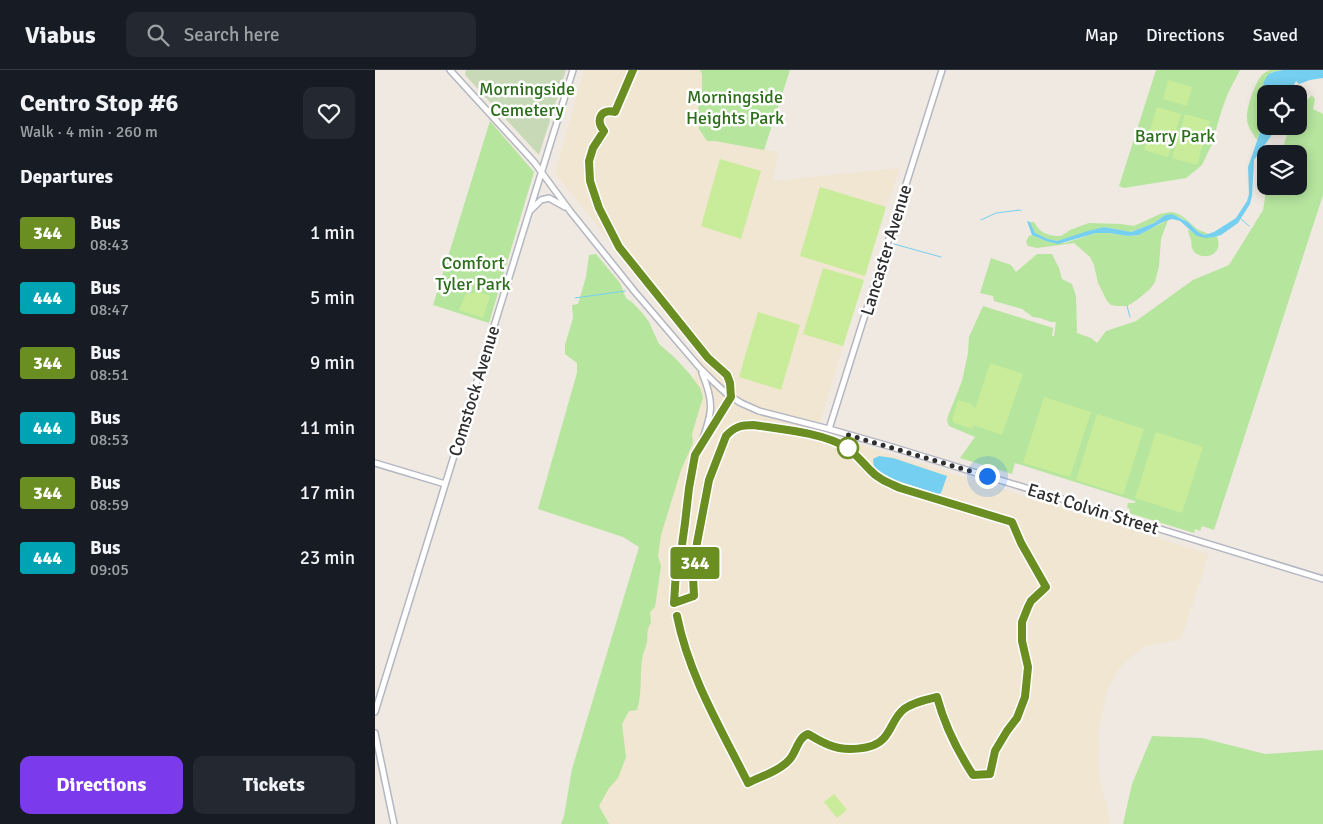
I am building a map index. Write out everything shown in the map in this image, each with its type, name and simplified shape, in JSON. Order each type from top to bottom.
[{"type":"street","name":"East Colvin Street","points":[[450,70],[511,135],[635,292],[700,368],[721,389],[741,403],[759,411],[829,429],[1323,579]]},
{"type":"street","name":"Comstock Avenue","points":[[375,712],[573,70]]},
{"type":"street","name":"Lancaster Avenue","points":[[829,429],[942,70]]},
{"type":"street","points":[[529,212],[543,198],[549,198],[570,211]]},
{"type":"street","points":[[699,447],[709,422],[711,407],[709,389],[700,368]]},
{"type":"street","points":[[375,463],[445,484]]},
{"type":"street","points":[[375,733],[394,824]]},
{"type":"shaded area","points":[[584,70],[700,70],[702,74],[702,89],[698,101],[699,129],[707,141],[778,152],[773,181],[900,168],[886,207],[817,431],[1209,554],[1181,639],[1143,647],[1120,667],[1107,690],[1098,735],[1099,776],[1111,824],[573,824],[700,355],[555,173]]},
{"type":"green space","name":"Morningside Cemetery","points":[[466,70],[566,70],[539,155],[465,75]]},
{"type":"green space","name":"Morningside Heights Park","points":[[700,70],[790,70],[764,150],[707,141],[699,129],[698,101],[702,89],[702,74]]},
{"type":"green space","name":"Barry Park","points":[[1156,70],[1240,70],[1228,93],[1212,144],[1202,165],[1186,178],[1124,188],[1119,186]]},
{"type":"green space","points":[[1270,70],[1283,70],[1270,74],[1263,85],[1257,85],[1257,135],[1259,135],[1257,140],[1247,119],[1252,95],[1257,83],[1263,74]]},
{"type":"green space","points":[[1168,80],[1192,87],[1187,106],[1163,99]]},
{"type":"green space","points":[[1312,95],[1315,99],[1313,109],[1323,114],[1323,195],[1214,530],[1202,526],[1200,531],[1195,529],[1194,533],[1129,513],[1128,503],[1135,503],[1135,501],[1015,463],[1012,474],[960,458],[975,437],[949,426],[947,421],[962,381],[968,353],[969,337],[983,306],[1053,328],[1052,336],[1054,336],[1056,322],[1033,317],[1022,309],[994,301],[993,296],[980,293],[991,258],[1011,265],[1016,272],[1037,254],[1052,254],[1062,279],[1072,284],[1076,296],[1077,333],[1091,338],[1097,343],[1106,331],[1136,321],[1193,280],[1229,265],[1263,210],[1265,195],[1307,195],[1307,145],[1284,145],[1287,135],[1307,135],[1307,100]]},
{"type":"green space","points":[[1157,107],[1181,114],[1168,157],[1144,150]]},
{"type":"green space","points":[[1185,114],[1210,121],[1197,165],[1172,158]]},
{"type":"green space","name":"Comfort Tyler Park","points":[[490,121],[534,172],[489,323],[433,305]]},
{"type":"green space","points":[[720,159],[761,171],[741,239],[701,226]]},
{"type":"green space","points":[[820,187],[886,207],[865,276],[800,256]]},
{"type":"green space","points":[[1170,212],[1182,216],[1197,229],[1209,234],[1205,235],[1198,232],[1180,217],[1165,215],[1154,223],[1130,232],[1104,227],[1057,241],[1035,233],[1030,222],[1034,222],[1045,233],[1061,236],[1070,230],[1089,223],[1134,226],[1160,214]]},
{"type":"green space","points":[[1168,220],[1161,239],[1159,266],[1155,282],[1150,289],[1127,306],[1111,305],[1107,301],[1098,283],[1090,257],[1074,243],[1037,248],[1028,246],[1026,242],[1029,236],[1032,235],[1046,241],[1065,243],[1096,233],[1128,236],[1139,235]]},
{"type":"green space","points":[[1188,229],[1202,236],[1217,236],[1218,248],[1216,252],[1209,256],[1201,256],[1194,252]]},
{"type":"green space","points":[[596,254],[620,283],[626,298],[633,303],[649,322],[659,344],[689,373],[700,388],[703,397],[692,434],[693,443],[681,470],[661,535],[658,556],[661,566],[655,607],[650,612],[651,623],[643,654],[639,703],[637,710],[629,711],[622,724],[626,757],[618,778],[609,788],[599,806],[609,824],[561,824],[572,769],[639,547],[623,537],[538,509],[577,373],[577,363],[565,354],[565,345],[573,318],[572,305],[578,304],[586,277],[589,255]]},
{"type":"green space","points":[[823,268],[864,280],[843,346],[803,334]]},
{"type":"green space","points":[[478,292],[490,296],[483,318],[459,310],[466,294]]},
{"type":"green space","points":[[758,312],[800,325],[781,390],[739,377]]},
{"type":"green space","points":[[990,363],[1023,374],[1002,435],[974,425],[972,429],[955,423],[952,420],[958,400],[971,404],[975,409]]},
{"type":"green space","points":[[1044,397],[1091,412],[1070,477],[1023,463]]},
{"type":"green space","points":[[1097,414],[1144,429],[1123,495],[1076,480]]},
{"type":"green space","points":[[1156,432],[1203,447],[1182,513],[1135,498]]},
{"type":"green space","points":[[1152,736],[1202,738],[1265,754],[1323,750],[1323,824],[1123,824],[1132,784]]},
{"type":"green space","points":[[834,794],[847,810],[837,818],[824,802]]},
{"type":"water","points":[[1283,70],[1323,70],[1323,78],[1299,84],[1296,81],[1294,85],[1263,85],[1267,76]]},
{"type":"water","points":[[1259,135],[1271,135],[1265,145],[1257,145],[1250,204],[1238,223],[1221,235],[1214,237],[1197,236],[1180,221],[1172,219],[1139,235],[1128,236],[1096,233],[1058,244],[1032,235],[1027,221],[1030,222],[1035,233],[1057,241],[1104,227],[1131,232],[1154,223],[1165,215],[1172,214],[1188,222],[1198,232],[1205,235],[1214,232],[1236,218],[1247,201],[1249,194],[1248,167]]},
{"type":"water","points":[[879,456],[893,458],[947,476],[941,493],[938,494],[880,475],[874,468],[873,459]]},
{"type":"waterway","points":[[981,220],[996,213],[1021,211]]},
{"type":"waterway","points":[[1240,218],[1249,226]]},
{"type":"waterway","points":[[894,244],[941,257]]},
{"type":"waterway","points":[[575,298],[625,291]]},
{"type":"waterway","points":[[1127,306],[1130,317]]},
{"type":"bus line","name":"344","points":[[633,70],[615,112],[606,112],[600,118],[600,126],[604,131],[593,148],[589,161],[590,181],[599,208],[619,247],[708,358],[727,375],[730,383],[731,397],[695,455],[690,477],[682,545],[676,572],[674,603],[694,596],[693,576],[697,543],[709,480],[726,436],[737,426],[743,425],[753,425],[828,439],[847,448],[877,476],[900,488],[1012,522],[1021,543],[1046,587],[1031,601],[1022,622],[1022,641],[1028,667],[1025,697],[1017,718],[995,751],[990,774],[973,775],[969,770],[940,711],[937,697],[910,705],[903,710],[897,716],[884,738],[872,746],[839,748],[821,742],[808,734],[803,736],[790,759],[783,765],[748,783],[694,673],[677,616]]},
{"type":"route","points":[[848,448],[845,434],[987,476]]}]
